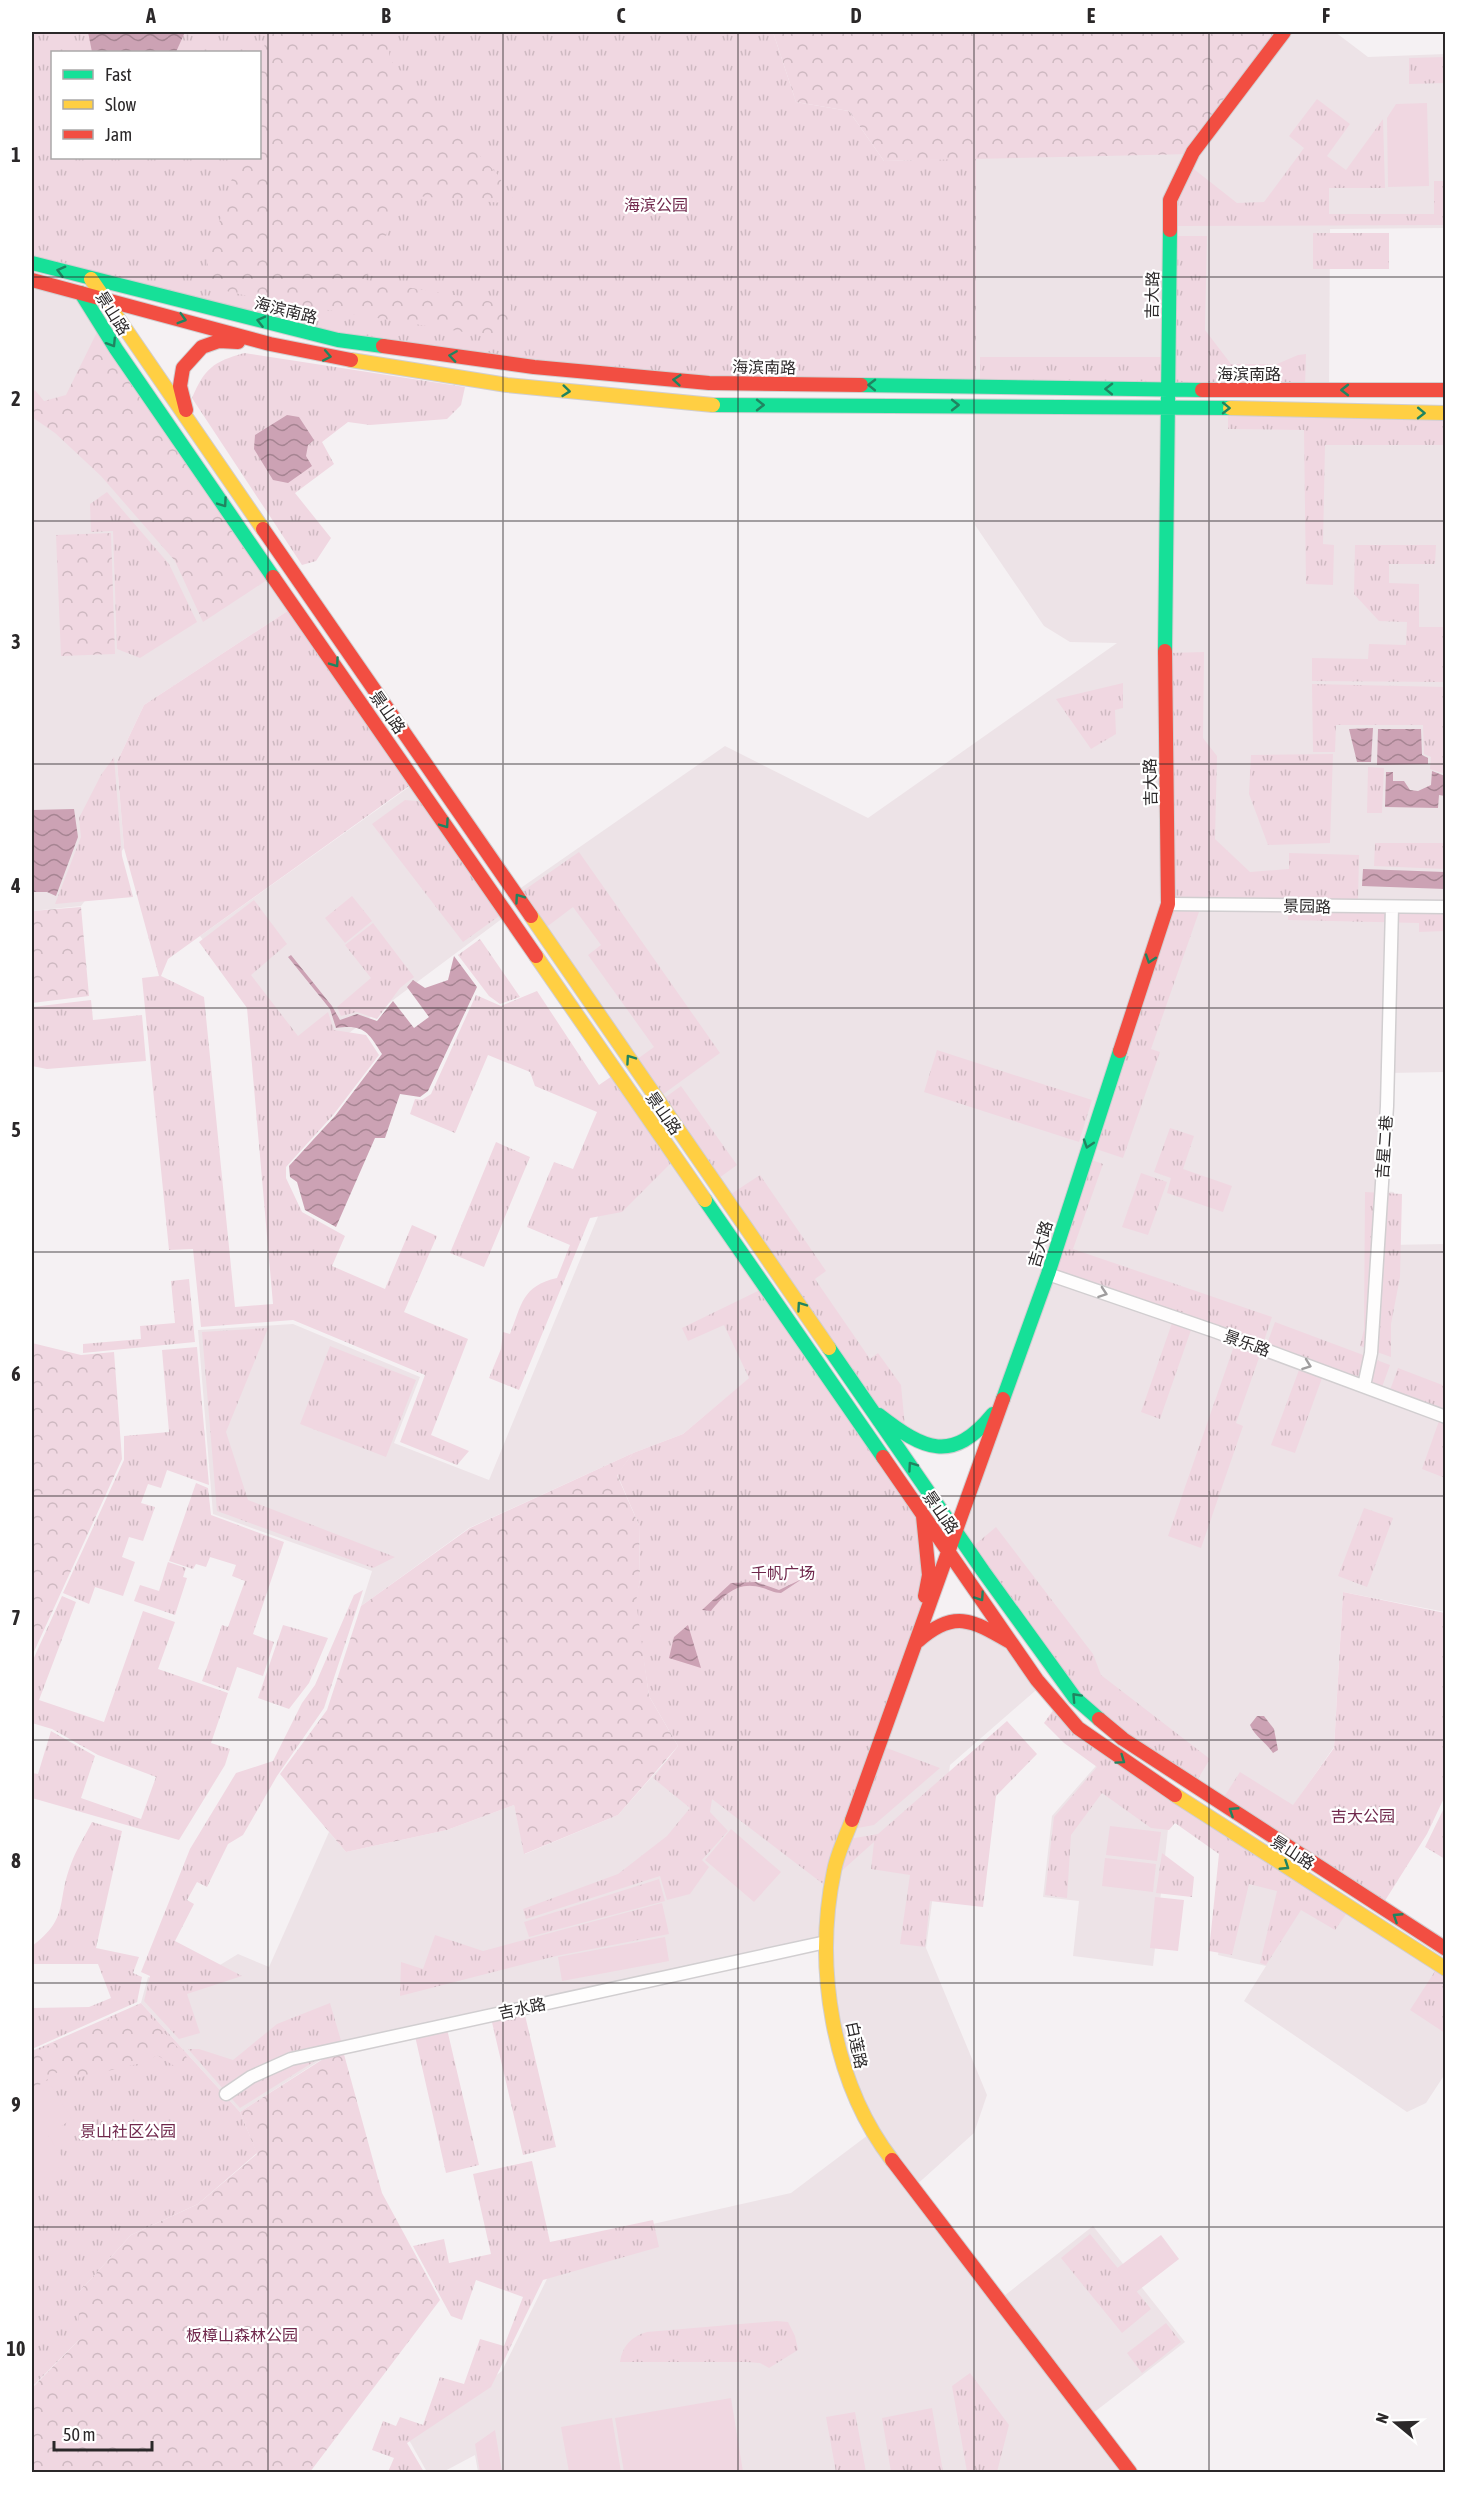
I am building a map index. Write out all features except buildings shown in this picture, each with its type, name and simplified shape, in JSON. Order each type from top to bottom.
[{"type":"main road","name":"吉大路","points":[[950,1553],[1048,1274],[1168,903],[1165,643],[1170,200],[1193,152],[1284,32]]},
{"type":"main road","name":"海滨南路","points":[[32,263],[338,340],[534,367],[709,382],[1167,390],[1446,390]]},
{"type":"main road","name":"景山路","points":[[1446,1949],[1132,1745],[1075,1698],[956,1532],[92,279],[81,294],[116,349],[1010,1642],[1078,1728],[1111,1752],[1446,1970]]},
{"type":"main road","name":"海滨南路","points":[[32,280],[270,344],[472,380],[701,405],[1167,406],[1446,413]]},
{"type":"main road","points":[[189,421],[180,386],[183,368],[202,347],[219,340],[270,344]]},
{"type":"main road","points":[[873,1410],[915,1442],[928,1446],[953,1447],[972,1438],[981,1430],[1004,1398]]},
{"type":"main road","points":[[917,1642],[929,1575],[923,1516]]},
{"type":"main road","name":"白莲路","points":[[950,1553],[834,1870],[826,1942],[833,2012],[848,2083],[864,2120],[883,2149],[1131,2472]]},
{"type":"main road","points":[[917,1642],[940,1623],[959,1621],[981,1625],[1010,1642]]},
{"type":"street","name":"景园路","points":[[1168,903],[1446,908]]},
{"type":"street","name":"吉星二巷","points":[[1364,1386],[1371,1353],[1386,1117],[1392,907]]},
{"type":"street","name":"景乐路","points":[[1048,1274],[1217,1332],[1446,1417]]},
{"type":"street","name":"吉水路","points":[[226,2094],[251,2077],[291,2059],[826,1942]]},
{"type":"shaded area","points":[[1281,32],[1335,32],[1368,57],[1445,54],[1445,228],[1330,229],[1329,390],[976,387],[976,157],[1191,153]]},
{"type":"shaded area","points":[[32,280],[81,293],[295,606],[144,705],[117,762],[124,848],[81,906],[32,911]]},
{"type":"shaded area","points":[[975,406],[1445,413],[1445,1072],[1388,1073],[1382,1191],[1394,1192],[1389,1245],[1445,1244],[1445,1612],[1343,1592],[1334,1747],[1272,1836],[1123,1738],[957,1532],[1004,1399],[972,1437],[941,1447],[895,1428],[515,892],[725,746],[868,818],[1117,643],[1070,642],[1044,626],[975,525]]},
{"type":"shaded area","points":[[416,782],[507,915],[302,1068],[200,936]]},
{"type":"shaded area","points":[[642,1110],[798,1337],[683,1434],[633,1453],[469,1528],[361,1606],[372,1571],[213,1514],[198,1330],[293,1324],[420,1377],[394,1443],[489,1480]]},
{"type":"shaded area","points":[[940,1624],[981,1625],[1042,1685],[950,1765],[926,1948],[987,2095],[974,2133],[913,2188],[999,2300],[1093,2226],[1185,2342],[1088,2417],[1130,2472],[478,2472],[475,2455],[443,2472],[427,2472],[409,2440],[502,2371],[564,2244],[791,2193],[872,2132],[849,2083],[826,1942],[342,2046],[240,2112],[141,2003],[148,1977],[179,1990],[238,1954],[269,1967],[329,1832],[346,1852],[447,1830],[514,1805],[525,1854],[618,1815],[665,1762],[917,1642]]},
{"type":"shaded area","points":[[1109,1751],[1168,1829],[1153,1966],[1073,1956],[1079,1901],[1043,1897],[1052,1816]]},
{"type":"shaded area","points":[[1236,1835],[1445,1970],[1445,2074],[1426,2103],[1407,2112],[1244,2001],[1266,1966],[1218,1955]]},
{"type":"green space","name":"海滨公园","points":[[32,32],[773,32],[796,102],[849,111],[884,161],[976,158],[976,387],[709,382],[337,339],[32,263]]},
{"type":"green space","points":[[267,32],[390,32],[389,59],[497,174],[516,204],[404,195],[365,280],[511,305],[507,339],[260,299],[201,285],[238,159],[261,159],[261,65]]},
{"type":"green space","points":[[773,32],[1280,32],[1191,154],[884,161],[849,111],[796,102]]},
{"type":"green space","points":[[1445,57],[1445,83],[1409,84],[1409,58]]},
{"type":"green space","points":[[1317,99],[1350,124],[1327,156],[1346,170],[1383,119],[1385,188],[1329,188],[1329,214],[1434,214],[1434,181],[1445,181],[1445,225],[1175,226],[1175,199],[1190,166],[1237,203],[1264,202],[1304,148],[1289,136]]},
{"type":"green space","points":[[1427,103],[1429,186],[1388,187],[1387,118],[1396,104]]},
{"type":"green space","points":[[1313,233],[1389,233],[1389,269],[1313,269]]},
{"type":"green space","points":[[1172,236],[1207,236],[1205,330],[1231,364],[1277,364],[1306,354],[1305,387],[1171,386]]},
{"type":"green space","points":[[99,328],[270,578],[203,622],[175,561],[101,476],[55,433],[32,417],[32,393],[35,390],[44,401],[66,395]]},
{"type":"green space","points":[[244,353],[465,387],[461,405],[447,419],[370,425],[348,422],[322,442],[334,464],[295,493],[331,538],[316,561],[302,565],[192,398],[201,380],[211,368],[217,363]]},
{"type":"green space","points":[[980,357],[1164,357],[1164,383],[980,382]]},
{"type":"green space","points":[[1228,411],[1445,416],[1445,445],[1325,445],[1323,544],[1334,545],[1333,585],[1306,584],[1304,430],[1228,429]]},
{"type":"green space","points":[[107,492],[169,564],[197,622],[140,658],[117,649],[113,531],[91,532],[90,504]]},
{"type":"green space","points":[[111,533],[115,654],[61,656],[56,535]]},
{"type":"green space","points":[[1355,545],[1436,545],[1435,564],[1389,564],[1389,583],[1419,584],[1419,627],[1443,627],[1443,605],[1445,605],[1445,682],[1312,681],[1312,658],[1368,659],[1369,644],[1406,645],[1407,622],[1379,621],[1354,594]]},
{"type":"green space","points":[[295,606],[416,781],[168,959],[161,976],[204,997],[235,1307],[273,1304],[247,1008],[199,942],[254,900],[287,944],[251,975],[298,1036],[328,1012],[334,1030],[366,1035],[379,1055],[334,1114],[286,1167],[286,1178],[302,1212],[345,1236],[332,1266],[385,1289],[412,1225],[437,1236],[404,1312],[468,1339],[431,1435],[469,1451],[457,1465],[400,1442],[425,1375],[293,1320],[201,1327],[193,1249],[169,1250],[142,978],[159,976],[124,848],[117,762],[144,705]]},
{"type":"green space","points":[[1204,652],[1203,738],[1217,756],[1215,839],[1250,872],[1289,869],[1289,853],[1359,855],[1358,902],[1172,900],[1169,653]]},
{"type":"green space","points":[[1123,683],[1123,708],[1115,710],[1116,734],[1091,749],[1056,699]]},
{"type":"green space","points":[[1312,684],[1445,687],[1445,774],[1430,769],[1431,757],[1424,754],[1423,725],[1336,725],[1335,752],[1313,752]]},
{"type":"green space","points":[[1333,754],[1330,843],[1268,845],[1249,794],[1251,755]]},
{"type":"green space","points":[[114,757],[122,856],[133,897],[55,904],[81,837],[79,818],[101,775]]},
{"type":"green space","points":[[1368,767],[1384,768],[1382,813],[1367,813]]},
{"type":"green space","points":[[405,800],[426,802],[502,914],[463,942],[372,824]]},
{"type":"green space","points":[[1375,843],[1445,843],[1445,869],[1374,866]]},
{"type":"green space","points":[[579,852],[720,1053],[662,1095],[636,1060],[654,1047],[588,955],[601,945],[573,907],[544,929],[520,893]]},
{"type":"green space","points":[[352,896],[372,921],[345,943],[325,918]]},
{"type":"green space","points":[[81,907],[89,996],[32,1003],[32,911]]},
{"type":"green space","points":[[1171,908],[1200,909],[1151,1049],[1160,1052],[1123,1158],[1093,1148]]},
{"type":"green space","points":[[1289,908],[1445,910],[1445,931],[1419,932],[1419,923],[1288,920]]},
{"type":"green space","points":[[373,923],[414,977],[400,988],[377,1019],[357,1012],[341,1016],[337,1007],[371,978],[345,945]]},
{"type":"green space","points":[[480,939],[520,997],[500,1004],[489,996],[458,955]]},
{"type":"green space","points":[[537,991],[599,1085],[615,1074],[673,1161],[622,1212],[590,1218],[519,1390],[489,1378],[501,1349],[503,1332],[510,1334],[521,1305],[530,1291],[545,1281],[557,1278],[570,1245],[527,1227],[554,1162],[573,1169],[597,1112],[535,1086],[530,1072],[488,1055],[455,1133],[410,1114],[415,1099],[422,1100],[431,1094],[476,995],[501,1006]]},
{"type":"green space","points":[[91,1000],[93,1020],[142,1015],[146,1061],[47,1069],[32,1066],[32,1007]]},
{"type":"green space","points":[[937,1050],[1092,1100],[1079,1142],[924,1092]]},
{"type":"green space","points":[[681,1086],[737,1165],[719,1178],[663,1099]]},
{"type":"green space","points":[[1170,1128],[1194,1136],[1183,1169],[1232,1186],[1223,1212],[1167,1193],[1171,1178],[1154,1172]]},
{"type":"green space","points":[[496,1142],[530,1157],[484,1267],[450,1253]]},
{"type":"green space","points":[[1089,1159],[1103,1164],[1073,1249],[1272,1317],[1263,1344],[1053,1271]]},
{"type":"green space","points":[[1141,1173],[1167,1182],[1148,1235],[1122,1227]]},
{"type":"green space","points":[[760,1175],[826,1271],[815,1279],[870,1359],[878,1353],[901,1385],[905,1427],[875,1407],[728,1196]]},
{"type":"green space","points":[[1365,1192],[1402,1194],[1400,1277],[1391,1324],[1391,1357],[1360,1346],[1364,1329]]},
{"type":"green space","points":[[189,1279],[195,1342],[83,1353],[83,1344],[141,1339],[140,1326],[175,1323],[171,1281]]},
{"type":"green space","name":"千帆广场","points":[[762,1289],[919,1512],[928,1577],[917,1642],[831,1890],[712,1799],[710,1812],[728,1831],[702,1860],[709,1867],[690,1894],[667,1900],[660,1876],[526,1919],[523,1909],[618,1874],[667,1836],[690,1808],[653,1778],[678,1746],[649,1696],[635,1601],[640,1580],[639,1525],[617,1474],[633,1453],[683,1434],[749,1378],[724,1325],[688,1341],[682,1328]]},
{"type":"green space","points":[[1275,1322],[1390,1365],[1382,1387],[1267,1344]]},
{"type":"green space","points":[[1172,1323],[1191,1330],[1160,1419],[1141,1412]]},
{"type":"green space","points":[[268,1328],[226,1432],[248,1500],[395,1557],[373,1568],[217,1511],[202,1332]]},
{"type":"green space","points":[[32,1343],[81,1355],[114,1352],[122,1459],[32,1656]]},
{"type":"green space","points":[[330,1346],[416,1380],[386,1457],[300,1424]]},
{"type":"green space","points":[[1234,1346],[1260,1355],[1236,1423],[1243,1426],[1201,1548],[1168,1536]]},
{"type":"green space","points":[[197,1347],[209,1485],[167,1470],[161,1488],[148,1484],[141,1503],[155,1507],[143,1541],[129,1537],[122,1557],[135,1562],[123,1596],[95,1587],[89,1604],[63,1593],[124,1460],[124,1436],[169,1432],[162,1350]]},
{"type":"green space","points":[[1398,1368],[1445,1386],[1445,1414],[1389,1393]]},
{"type":"green space","points":[[1299,1370],[1322,1378],[1295,1453],[1271,1445]]},
{"type":"green space","points":[[1439,1421],[1445,1424],[1445,1478],[1422,1469]]},
{"type":"green space","points":[[633,1453],[617,1475],[639,1525],[640,1580],[636,1601],[649,1696],[678,1746],[618,1815],[524,1854],[514,1805],[447,1830],[346,1852],[280,1774],[327,1710],[361,1606],[470,1528]]},
{"type":"green space","points":[[196,1483],[208,1488],[211,1515],[284,1542],[253,1634],[274,1642],[263,1676],[237,1667],[229,1691],[202,1681],[222,1625],[228,1627],[245,1581],[232,1576],[236,1565],[210,1557],[206,1567],[196,1564],[193,1569],[169,1561]]},
{"type":"green space","points":[[1364,1508],[1393,1518],[1367,1587],[1338,1576]]},
{"type":"green space","points":[[996,1527],[1093,1654],[1101,1675],[1210,1759],[1196,1782],[1076,1695],[970,1549]]},
{"type":"green space","points":[[168,1562],[186,1568],[183,1577],[187,1578],[175,1615],[134,1601],[140,1585],[159,1591]]},
{"type":"green space","points":[[363,1590],[324,1708],[277,1776],[243,1835],[228,1844],[207,1887],[197,1882],[187,1900],[194,1904],[175,1941],[242,1976],[187,1994],[200,2033],[179,2039],[144,2001],[150,1976],[141,1972],[190,1849],[236,1773],[273,1761],[302,1703],[315,1685],[354,1595]]},
{"type":"green space","name":"吉大公园","points":[[1343,1592],[1445,1613],[1445,1796],[1427,1834],[1381,1907],[1222,1800],[1240,1772],[1293,1805],[1334,1748]]},
{"type":"green space","points":[[62,1596],[76,1602],[39,1700],[104,1722],[143,1611],[175,1622],[158,1669],[228,1693],[211,1743],[230,1749],[225,1765],[179,1840],[32,1798],[32,1773],[38,1774],[51,1731],[95,1756],[81,1798],[141,1819],[156,1777],[98,1755],[52,1729],[32,1723],[32,1662]]},
{"type":"green space","points":[[283,1625],[328,1638],[309,1683],[289,1709],[258,1698]]},
{"type":"green space","points":[[1057,1705],[1349,1910],[1335,1930],[1301,1910],[1266,1965],[1260,1963],[1277,1891],[1249,1884],[1232,1955],[1209,1951],[1219,1854],[1175,1823],[1169,1830],[1151,1828],[1102,1793],[1071,1835],[1067,1898],[1045,1895],[1054,1817],[1097,1767],[1064,1743],[1044,1723]]},
{"type":"green space","points":[[1007,1721],[1037,1754],[996,1796],[983,1907],[930,1901],[925,1947],[900,1944],[910,1875],[871,1869],[874,1842],[837,1875],[849,1839],[878,1834]]},
{"type":"green space","points":[[884,1747],[940,1768],[874,1825],[852,1829]]},
{"type":"green space","points":[[1445,1806],[1445,1859],[1425,1847]]},
{"type":"green space","points":[[92,1822],[122,1831],[96,1948],[139,1957],[133,1973],[142,1977],[137,2002],[32,2049],[32,2008],[89,2007],[111,1998],[98,1964],[32,1964],[32,1946],[44,1936],[57,1918],[71,1864]]},
{"type":"green space","points":[[1110,1826],[1161,1832],[1157,1861],[1106,1855]]},
{"type":"green space","points":[[731,1829],[781,1872],[754,1902],[705,1860]]},
{"type":"green space","points":[[1162,1853],[1194,1877],[1192,1897],[1156,1893]]},
{"type":"green space","points":[[1105,1858],[1156,1864],[1153,1892],[1102,1886]]},
{"type":"green space","points":[[659,1879],[665,1901],[529,1937],[524,1922]]},
{"type":"green space","points":[[1155,1897],[1184,1900],[1178,1951],[1150,1948]]},
{"type":"green space","points":[[662,1903],[669,1934],[556,1956],[400,1996],[401,1962],[423,1969],[435,1935],[483,1951]]},
{"type":"green space","points":[[665,1937],[669,1961],[562,1981],[558,1957]]},
{"type":"green space","points":[[1437,1968],[1445,1974],[1445,2033],[1410,2010]]},
{"type":"green space","name":"景山社区公园","points":[[141,2003],[240,2112],[257,2153],[198,2204],[131,2235],[79,2292],[79,2340],[32,2387],[32,2051]]},
{"type":"green space","points":[[330,2003],[342,2044],[240,2108],[188,2049],[199,2049],[233,2060],[277,2024]]},
{"type":"green space","points":[[140,2006],[192,2063],[179,2069],[157,2055],[146,2062],[77,2078],[68,2065],[32,2090],[32,2053]]},
{"type":"green space","points":[[524,2011],[556,2147],[523,2155],[491,2018]]},
{"type":"green space","points":[[447,2029],[479,2165],[446,2173],[415,2036]]},
{"type":"green space","name":"板樟山森林公园","points":[[342,2047],[382,2193],[440,2300],[310,2472],[32,2472],[32,2388],[79,2340],[79,2292],[131,2235],[198,2204],[257,2154],[240,2112]]},
{"type":"green space","points":[[51,2086],[72,2119],[48,2135],[66,2163],[37,2182],[32,2173],[32,2099]]},
{"type":"green space","points":[[532,2161],[550,2242],[653,2220],[659,2247],[543,2280],[491,2387],[407,2443],[424,2472],[388,2472],[394,2458],[372,2450],[383,2421],[396,2426],[400,2417],[423,2425],[440,2377],[464,2384],[480,2339],[504,2346],[523,2297],[476,2280],[462,2320],[451,2316],[413,2246],[444,2239],[449,2263],[491,2254],[473,2174]]},
{"type":"green space","points":[[1090,2234],[1151,2309],[1122,2333],[1061,2258]]},
{"type":"green space","points":[[1161,2235],[1179,2259],[1135,2293],[1116,2269]]},
{"type":"green space","points":[[788,2322],[795,2336],[798,2350],[769,2368],[760,2363],[747,2362],[620,2362],[629,2342],[647,2332]]},
{"type":"green space","points":[[1166,2323],[1181,2342],[1142,2373],[1127,2353]]},
{"type":"green space","points":[[970,2373],[1009,2425],[997,2472],[967,2472],[952,2386]]},
{"type":"green space","points":[[731,2398],[743,2472],[624,2472],[615,2418]]},
{"type":"green space","points":[[932,2408],[943,2472],[891,2472],[882,2418]]},
{"type":"green space","points":[[855,2412],[866,2472],[836,2472],[826,2417]]},
{"type":"green space","points":[[612,2418],[621,2472],[569,2472],[561,2427]]},
{"type":"green space","points":[[495,2430],[502,2472],[480,2472],[475,2444]]},
{"type":"water","points":[[88,32],[185,32],[176,51],[92,51]]},
{"type":"water","points":[[287,415],[299,417],[314,440],[308,445],[306,456],[312,466],[288,483],[273,480],[254,449],[255,435]]},
{"type":"water","points":[[1373,728],[1371,762],[1357,762],[1349,729]]},
{"type":"water","points":[[1378,729],[1421,729],[1422,755],[1428,758],[1428,764],[1377,765]]},
{"type":"water","points":[[1432,771],[1445,776],[1445,796],[1439,795],[1438,808],[1385,807],[1386,772],[1393,772],[1393,781],[1404,781],[1410,790],[1418,791],[1431,785]]},
{"type":"water","points":[[74,809],[78,837],[56,896],[47,892],[32,892],[32,810]]},
{"type":"water","points":[[1363,869],[1445,872],[1445,889],[1362,886]]},
{"type":"water","points":[[291,955],[332,1006],[340,1020],[357,1014],[377,1021],[393,1001],[414,1028],[429,1017],[407,987],[413,980],[425,988],[448,980],[454,956],[477,987],[428,1091],[420,1097],[400,1094],[385,1138],[375,1138],[336,1227],[305,1210],[297,1182],[290,1177],[289,1166],[335,1116],[382,1054],[364,1031],[353,1027],[336,1028],[330,1009],[288,957]]},
{"type":"water","points":[[802,1579],[781,1593],[754,1586],[739,1587],[727,1594],[711,1611],[702,1610],[731,1583],[756,1582],[779,1590]]},
{"type":"water","points":[[688,1625],[701,1668],[669,1658],[674,1637]]},
{"type":"water","points":[[1257,1716],[1264,1716],[1274,1729],[1278,1750],[1273,1753],[1250,1725]]},
{"type":"traffic: fast","points":[[1165,651],[1170,230]]},
{"type":"traffic: fast","points":[[32,263],[338,340],[383,346]]},
{"type":"traffic: fast","points":[[81,293],[116,349],[273,577]]},
{"type":"traffic: fast","points":[[861,385],[1202,390]]},
{"type":"traffic: fast","points":[[713,405],[1230,408]]},
{"type":"traffic: fast","points":[[1003,1399],[1048,1274],[1120,1051]]},
{"type":"traffic: fast","points":[[705,1200],[883,1457]]},
{"type":"traffic: fast","points":[[829,1348],[983,1571],[1075,1698],[1099,1719]]},
{"type":"traffic: fast","points":[[879,1415],[910,1437],[924,1443],[951,1446],[978,1430],[993,1414]]},
{"type":"traffic: slow","points":[[91,279],[263,529]]},
{"type":"traffic: slow","points":[[351,360],[507,385],[713,405]]},
{"type":"traffic: slow","points":[[1230,408],[1446,413]]},
{"type":"traffic: slow","points":[[531,916],[829,1348]]},
{"type":"traffic: slow","points":[[536,956],[705,1200]]},
{"type":"traffic: slow","points":[[1175,1795],[1446,1969]]},
{"type":"traffic: slow","points":[[852,1820],[835,1865],[828,1907],[826,1945],[828,1984],[833,2022],[842,2059],[855,2095],[871,2129],[892,2160]]},
{"type":"traffic: jam","points":[[1170,230],[1170,200],[1193,152],[1284,32]]},
{"type":"traffic: jam","points":[[32,280],[270,344],[351,360]]},
{"type":"traffic: jam","points":[[186,410],[180,386],[183,368],[202,347],[219,341],[238,342]]},
{"type":"traffic: jam","points":[[383,346],[534,367],[709,383],[861,385]]},
{"type":"traffic: jam","points":[[1202,390],[1446,390]]},
{"type":"traffic: jam","points":[[263,529],[531,916]]},
{"type":"traffic: jam","points":[[273,577],[536,956]]},
{"type":"traffic: jam","points":[[1120,1051],[1168,904],[1165,651]]},
{"type":"traffic: jam","points":[[852,1820],[1003,1399]]},
{"type":"traffic: jam","points":[[883,1457],[1037,1680],[1078,1728],[1175,1795]]},
{"type":"traffic: jam","points":[[923,1516],[929,1575],[925,1596]]},
{"type":"traffic: jam","points":[[918,1641],[942,1625],[953,1621],[963,1621],[985,1628],[1010,1642]]},
{"type":"traffic: jam","points":[[1099,1719],[1123,1739],[1446,1949]]},
{"type":"traffic: jam","points":[[892,2160],[1130,2472]]}]
